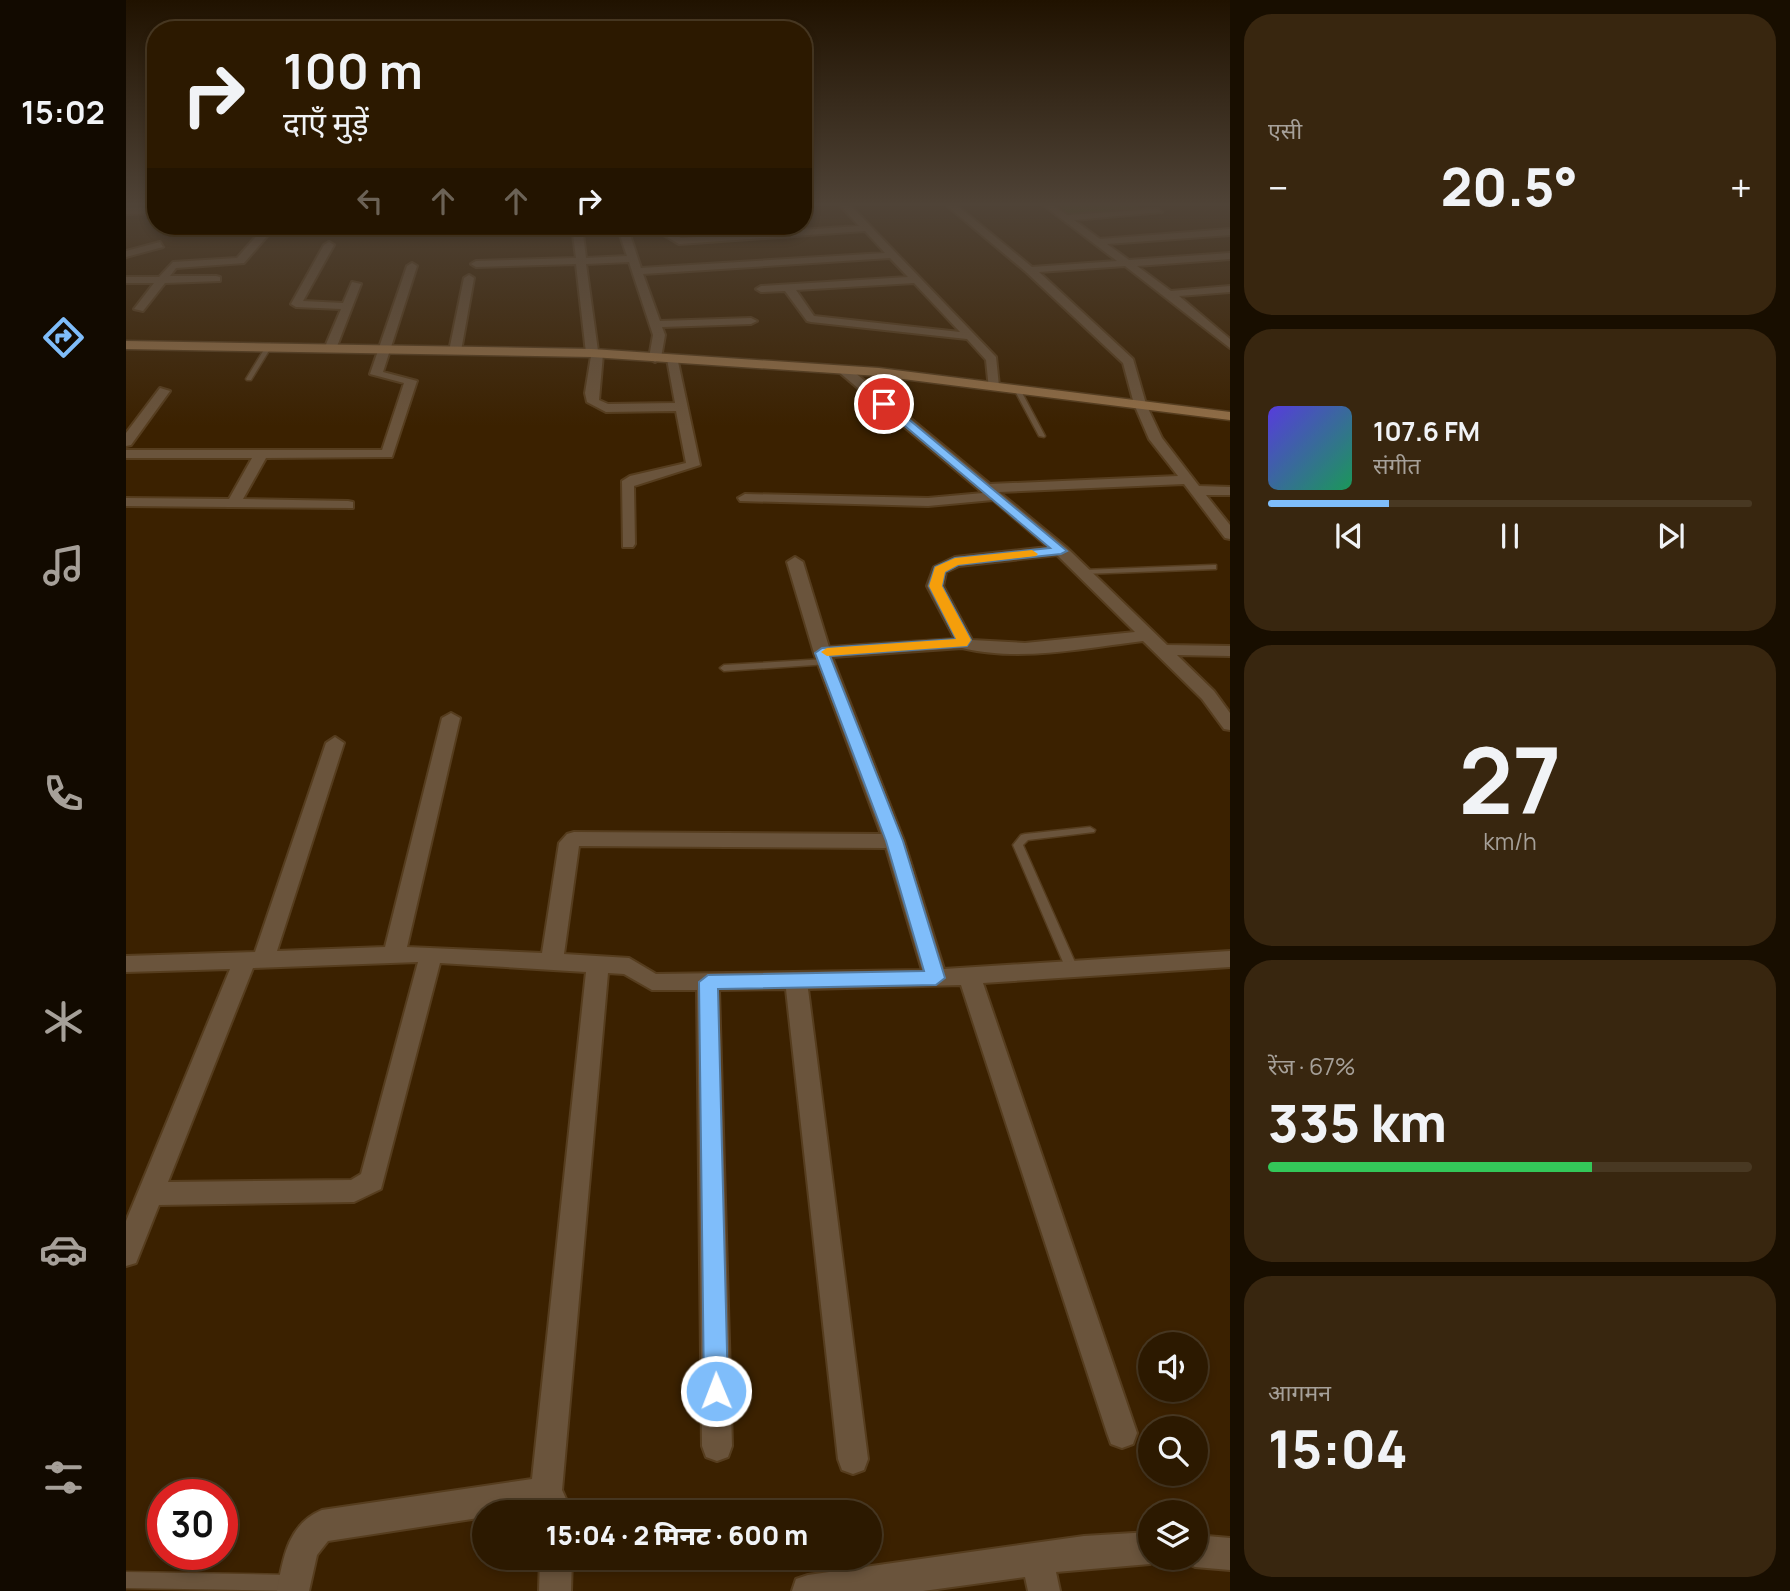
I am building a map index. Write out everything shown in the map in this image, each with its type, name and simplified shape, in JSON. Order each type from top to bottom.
[{"type":"street","points":[[310,278],[296,304],[347,306]]},
{"type":"street","points":[[126,454],[387,454],[411,381],[376,374],[408,278]]},
{"type":"street","points":[[456,351],[469,278]]},
{"type":"street","points":[[584,278],[594,353],[591,393],[593,402],[606,408],[680,407]]},
{"type":"street","points":[[641,278],[659,335],[655,358]]},
{"type":"street","points":[[1039,278],[1129,362],[1140,404],[1156,439],[1230,535]]},
{"type":"street","points":[[1148,278],[1230,345]]},
{"type":"street","points":[[139,309],[160,279]]},
{"type":"street","points":[[126,280],[216,279]]},
{"type":"street","points":[[761,289],[917,280],[992,359],[993,386]]},
{"type":"street","points":[[330,349],[356,284]]},
{"type":"street","points":[[788,287],[811,320],[969,335]]},
{"type":"street","points":[[1169,294],[1230,289]]},
{"type":"street","points":[[656,324],[751,321]]},
{"type":"street","points":[[126,345],[594,353],[844,370],[1230,416]]},
{"type":"street","points":[[628,544],[627,484],[635,479],[693,465],[673,359]]},
{"type":"street","points":[[844,370],[1061,551],[1209,695],[1230,725]]},
{"type":"street","points":[[126,443],[164,391]]},
{"type":"street","points":[[234,503],[261,454]]},
{"type":"street","points":[[745,498],[928,502],[991,492],[1189,485],[1230,491]]},
{"type":"street","points":[[126,502],[348,505]]},
{"type":"street","points":[[962,643],[964,640],[936,586],[939,570],[955,562],[1061,551]]},
{"type":"street","points":[[795,562],[824,657],[894,841],[936,978]]},
{"type":"street","points":[[824,657],[962,643],[979,648],[1008,647],[1148,635]]},
{"type":"street","points":[[1163,650],[1230,652]]},
{"type":"street","points":[[394,956],[451,718]]},
{"type":"street","points":[[126,1254],[254,960],[335,743]]},
{"type":"street","points":[[552,960],[569,843],[574,839],[894,841]]},
{"type":"street","points":[[150,1194],[354,1192],[368,1186],[372,1181],[431,954]]},
{"type":"street","points":[[126,964],[431,954],[629,966],[652,982],[708,982],[936,978],[1230,959]]},
{"type":"street","points":[[551,1500],[598,964]]},
{"type":"street","points":[[969,976],[1122,1433]]},
{"type":"street","points":[[796,981],[853,1459]]},
{"type":"street","points":[[708,982],[717,1446]]},
{"type":"street","points":[[294,1587],[305,1540],[311,1531],[322,1526],[472,1510]]},
{"type":"street","points":[[808,1591],[1037,1558],[1138,1549]]},
{"type":"street","points":[[1208,1552],[1230,1555]]},
{"type":"street","points":[[1037,1558],[1044,1591]]},
{"type":"street","points":[[555,1591],[556,1570]]},
{"type":"lane","points":[[249,379],[267,349]]},
{"type":"lane","points":[[1017,389],[1042,436]]},
{"type":"lane","points":[[1083,572],[1213,567]]},
{"type":"lane","points":[[724,668],[824,657]]},
{"type":"lane","points":[[1072,969],[1018,845],[1025,837],[1090,830]]},
{"type":"lane","points":[[126,1580],[294,1587]]},
{"type":"slow traffic","points":[[827,652],[962,643],[964,640],[936,586],[939,570],[955,562],[1032,554]]},
{"type":"route","points":[[716,1391],[708,982],[936,978],[894,841],[822,653],[962,643],[964,640],[936,586],[939,570],[955,562],[1061,551],[884,404]]}]
